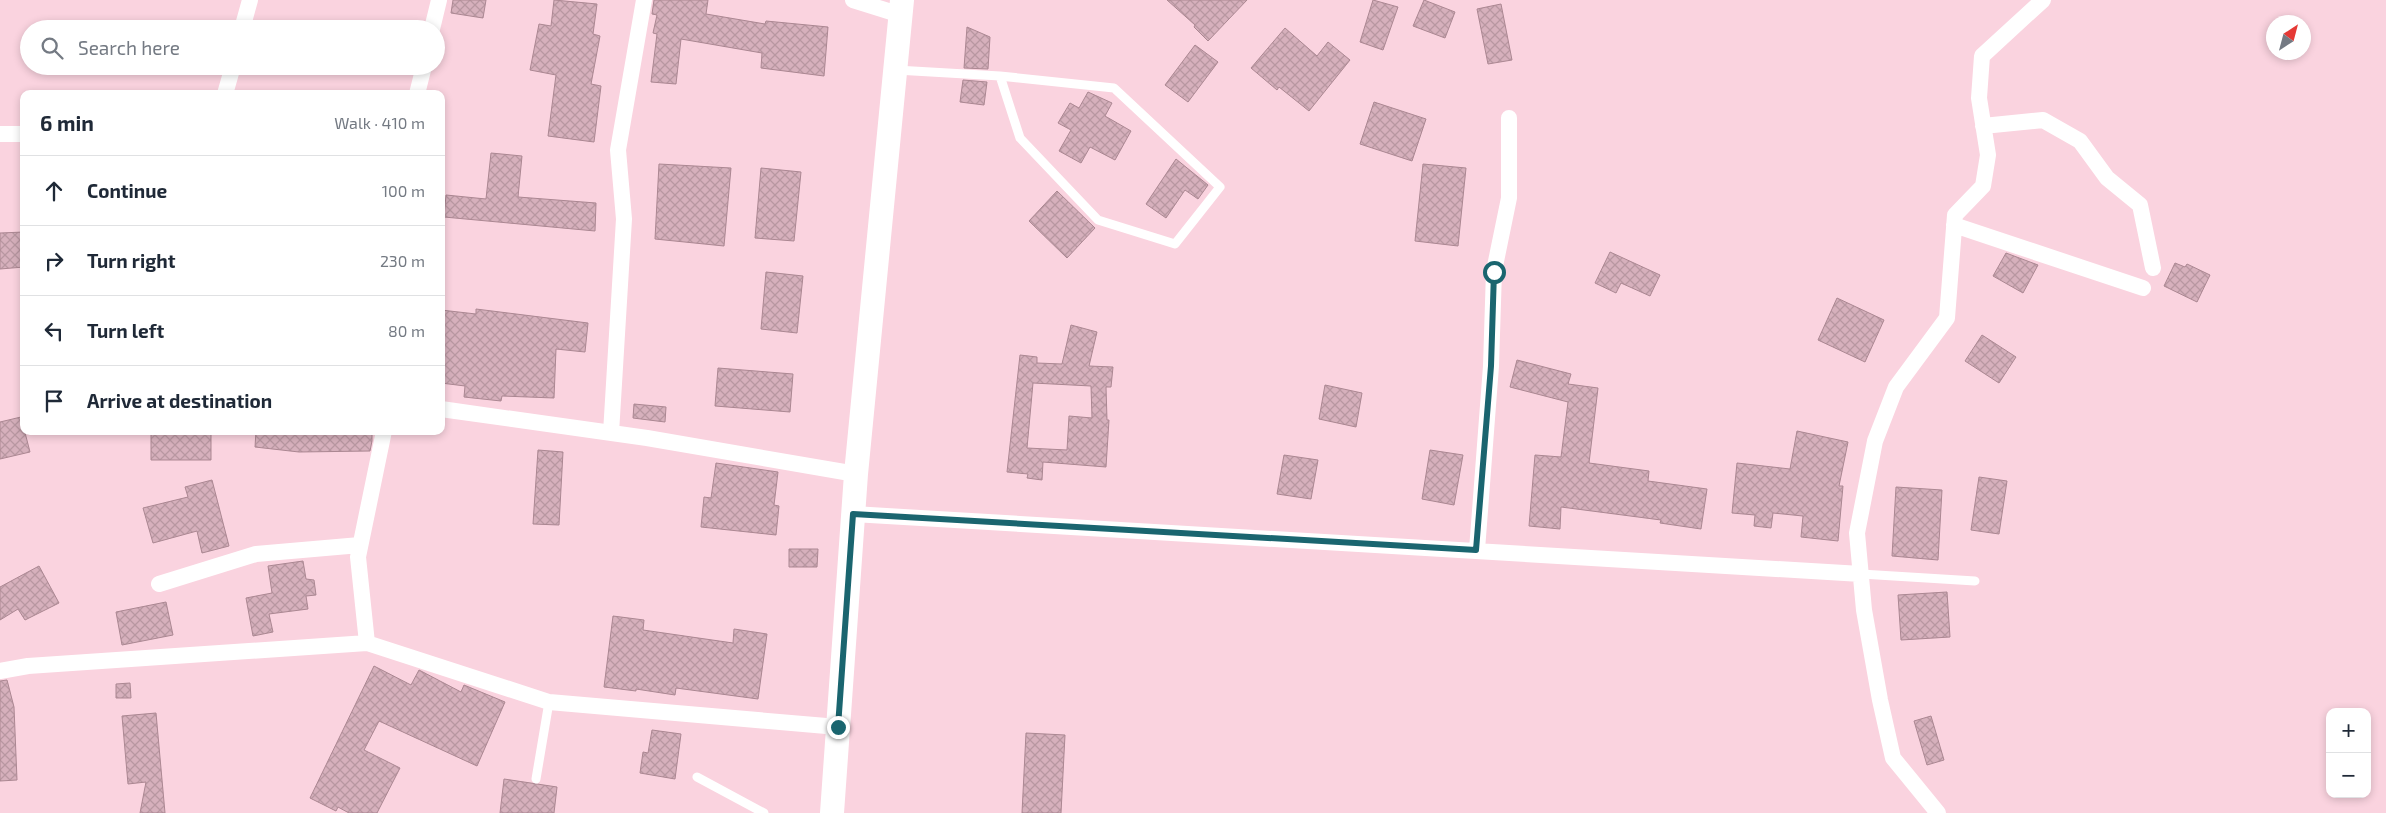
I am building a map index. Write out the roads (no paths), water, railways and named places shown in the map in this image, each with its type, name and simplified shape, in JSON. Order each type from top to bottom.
[{"type":"main road","points":[[832,813],[856,474],[901,7]]},
{"type":"street","points":[[244,20],[250,0]]},
{"type":"street","points":[[434,20],[439,0]]},
{"type":"street","points":[[611,433],[624,219],[618,150],[644,0]]},
{"type":"street","points":[[853,0],[901,7]]},
{"type":"street","points":[[1938,813],[1893,758],[1876,682],[1864,610],[1857,533],[1875,441],[1896,387],[1947,318],[1955,215],[1984,186],[1988,155],[1979,98],[1982,56],[2043,0]]},
{"type":"street","points":[[226,90],[230,75]]},
{"type":"street","points":[[418,90],[422,75]]},
{"type":"street","points":[[1476,550],[1491,366],[1494,272],[1509,198],[1509,118]]},
{"type":"street","points":[[1983,126],[2043,120],[2080,141],[2107,178],[2140,205],[2153,268]]},
{"type":"street","points":[[0,134],[20,134]]},
{"type":"street","points":[[1954,225],[2143,288]]},
{"type":"street","points":[[445,409],[611,433],[856,474]]},
{"type":"street","points":[[368,643],[358,557],[383,435]]},
{"type":"street","points":[[853,514],[1861,574]]},
{"type":"street","points":[[159,584],[256,554],[360,545]]},
{"type":"street","points":[[0,671],[28,666],[368,643],[549,702],[838,727]]},
{"type":"lane","points":[[896,70],[1000,76],[1114,88],[1220,187],[1175,244],[1098,220],[1020,138],[1000,76]]},
{"type":"lane","points":[[1861,574],[1975,581]]},
{"type":"lane","points":[[536,779],[549,702]]},
{"type":"lane","points":[[697,777],[764,813]]}]
